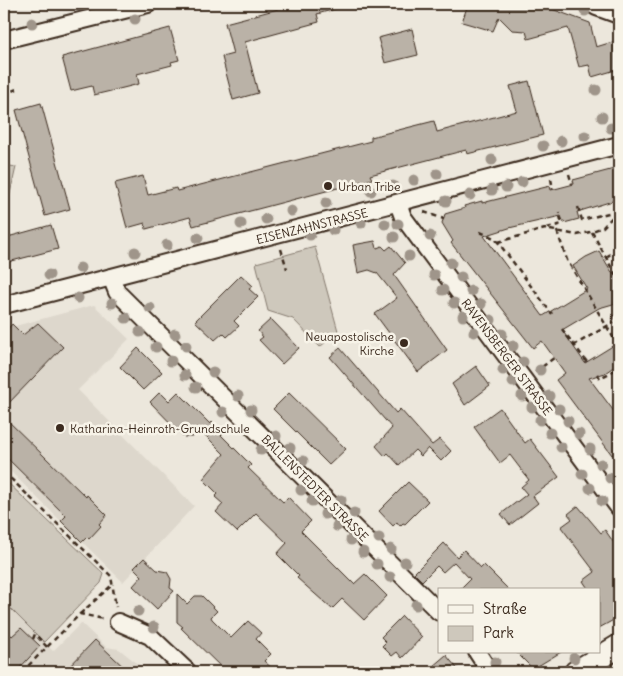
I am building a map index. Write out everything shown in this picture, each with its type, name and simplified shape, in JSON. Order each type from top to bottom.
[{"type":"main road","points":[[576,672],[619,646]]},
{"type":"street","points":[[4,40],[148,4]]},
{"type":"street","name":"EISENZAHNSTRASSE","points":[[4,305],[619,145]]},
{"type":"street","name":"RAVENSBERGER STRASSE","points":[[398,203],[403,217],[619,508]]},
{"type":"street","name":"BALLENSTEDTER STRASSE","points":[[111,277],[117,292],[438,611]]},
{"type":"street","points":[[118,622],[150,636],[188,672]]},
{"type":"street","points":[[478,654],[490,672]]},
{"type":"path","points":[[4,76],[8,58]]},
{"type":"path","points":[[4,94],[17,90]]},
{"type":"path","points":[[569,174],[572,184]]},
{"type":"path","points":[[551,178],[553,189]]},
{"type":"path","points":[[578,207],[582,220],[619,211]]},
{"type":"path","points":[[545,229],[577,236],[603,227],[619,211]]},
{"type":"path","points":[[423,212],[444,219]]},
{"type":"path","points":[[498,242],[562,224],[559,212]]},
{"type":"path","points":[[557,231],[567,260],[619,347]]},
{"type":"path","points":[[480,232],[494,238],[498,242],[552,314]]},
{"type":"path","points":[[592,232],[619,281]]},
{"type":"path","points":[[277,234],[287,269]]},
{"type":"path","points":[[605,258],[619,249]]},
{"type":"path","points":[[619,309],[613,315],[614,322],[619,326]]},
{"type":"path","points":[[574,346],[614,322]]},
{"type":"path","points":[[562,329],[588,362]]},
{"type":"path","points":[[524,379],[554,358]]},
{"type":"path","points":[[597,374],[600,378],[619,368]]},
{"type":"path","points":[[4,472],[111,576],[118,622],[80,614]]},
{"type":"path","points":[[22,672],[112,585]]},
{"type":"path","points":[[33,639],[35,634],[47,647]]},
{"type":"shaded area","name":"Katharina-Heinroth-Grundschule","points":[[94,305],[129,339],[78,390],[194,506],[123,582],[4,465],[4,329]]},
{"type":"shaded area","points":[[7,605],[53,651],[81,623],[106,647],[119,649],[139,665],[132,672],[4,672],[4,608]]},
{"type":"green space","points":[[4,165],[16,167],[4,220]]},
{"type":"green space","points":[[315,247],[338,331],[320,347],[293,319],[268,311],[256,263]]},
{"type":"green space","points":[[5,480],[104,574],[101,583],[44,642],[7,605],[4,608]]},
{"type":"building","points":[[297,4],[339,4],[339,8],[317,14],[319,22],[245,42],[258,93],[233,100],[222,57],[233,54],[225,23]]},
{"type":"building","points":[[468,4],[538,4],[590,23],[596,47],[619,40],[619,69],[592,77],[589,65],[579,67],[568,28],[528,39],[526,31],[512,30],[499,17],[493,31],[462,22]]},
{"type":"building","points":[[170,28],[179,60],[171,62],[172,65],[137,74],[139,84],[94,95],[92,86],[71,91],[62,57]]},
{"type":"building","points":[[412,29],[418,55],[385,63],[378,38]]},
{"type":"building","points":[[529,81],[543,135],[467,154],[466,150],[370,175],[372,179],[193,226],[190,217],[146,229],[145,223],[127,228],[115,183],[143,176],[148,195],[176,188],[177,191],[371,141],[371,137],[434,121],[437,132],[517,111],[510,86]]},
{"type":"building","points":[[41,103],[70,209],[45,216],[16,110]]},
{"type":"building","points":[[614,169],[615,171],[619,170],[619,199],[577,212],[579,219],[564,223],[561,216],[484,236],[543,316],[587,289],[573,266],[586,257],[599,251],[613,274],[619,270],[619,297],[613,304],[599,308],[562,330],[585,363],[619,342],[619,363],[605,373],[589,378],[619,418],[619,450],[612,455],[556,380],[565,373],[542,341],[533,348],[451,243],[453,241],[442,223],[445,214],[465,208],[464,206],[550,186],[551,190],[574,184],[573,180]]},
{"type":"building","points":[[51,225],[58,249],[4,263],[4,238]]},
{"type":"building","points":[[375,241],[377,248],[382,246],[386,250],[391,246],[405,263],[394,275],[447,350],[418,372],[375,314],[397,298],[377,273],[369,270],[358,273],[353,245]]},
{"type":"building","points":[[241,275],[253,286],[249,289],[258,297],[234,321],[239,326],[227,337],[223,333],[215,340],[195,321]]},
{"type":"building","points":[[271,319],[299,348],[282,364],[259,340],[263,337],[258,331]]},
{"type":"building","points":[[38,323],[63,347],[4,408],[4,333],[12,324],[23,335]]},
{"type":"building","points":[[138,348],[162,372],[143,390],[120,367]]},
{"type":"building","points":[[340,348],[396,413],[400,409],[432,445],[440,439],[451,451],[441,461],[428,448],[421,456],[415,450],[399,465],[388,453],[385,456],[376,446],[392,428],[330,357]]},
{"type":"building","points":[[476,366],[490,386],[465,405],[452,384]]},
{"type":"building","points":[[160,392],[169,401],[178,392],[210,424],[212,422],[223,433],[221,435],[251,465],[248,468],[283,502],[288,497],[311,521],[301,531],[354,584],[365,574],[387,596],[364,620],[342,599],[332,609],[297,578],[299,576],[277,554],[287,543],[256,513],[237,532],[216,512],[223,504],[215,497],[218,494],[203,479],[224,454],[201,431],[192,437],[184,437],[150,402]]},
{"type":"building","points":[[289,393],[346,449],[329,465],[273,409]]},
{"type":"building","points":[[500,408],[525,443],[530,439],[559,477],[533,496],[538,503],[510,525],[501,514],[527,494],[521,487],[529,480],[510,455],[500,463],[474,427]]},
{"type":"building","points":[[4,417],[107,515],[99,524],[101,526],[89,539],[87,537],[82,542],[61,521],[66,516],[4,455]]},
{"type":"building","points":[[408,482],[428,501],[405,524],[403,523],[400,526],[397,522],[393,526],[379,511]]},
{"type":"building","points":[[578,506],[601,533],[605,530],[619,550],[619,617],[600,627],[600,588],[588,588],[583,581],[595,572],[561,527],[572,519],[568,514]]},
{"type":"building","points":[[444,543],[457,557],[464,550],[481,568],[484,565],[507,588],[461,588],[470,579],[454,562],[443,572],[437,566],[422,581],[414,573]]},
{"type":"building","points":[[144,558],[157,570],[167,572],[171,579],[170,588],[174,591],[157,609],[133,586],[142,576],[134,568]]},
{"type":"building","points":[[177,594],[187,604],[195,596],[202,596],[217,611],[211,617],[212,619],[231,638],[248,621],[261,633],[256,639],[271,654],[264,661],[276,672],[226,672],[177,622]]},
{"type":"building","points":[[402,616],[422,637],[402,658],[397,652],[392,656],[382,646],[386,642],[381,637]]},
{"type":"building","points":[[4,628],[12,636],[21,628],[40,646],[16,672],[4,672]]},
{"type":"building","points":[[95,640],[129,672],[64,672]]},
{"type":"building","points":[[518,654],[558,654],[533,669]]},
{"type":"building","points":[[446,655],[460,672],[426,672]]},
{"type":"place","name":"Urban Tribe","points":[[328,186]]},
{"type":"place","name":"Neuapostolische Kirche","points":[[404,343]]},
{"type":"place","name":"Katharina-Heinroth-Grundschule","points":[[60,428]]}]
